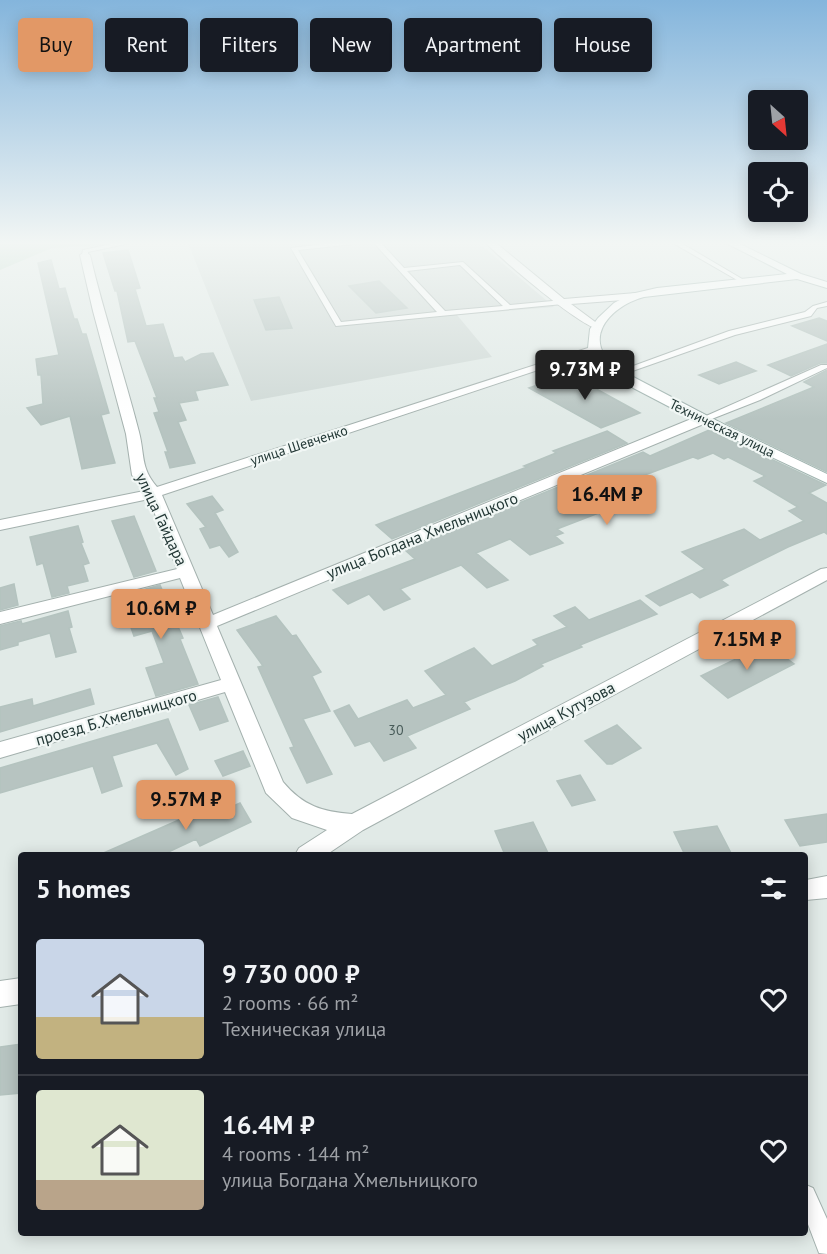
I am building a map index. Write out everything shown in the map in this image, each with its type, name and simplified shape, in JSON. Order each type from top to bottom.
[{"type":"street","name":"улица Гайдара","points":[[96,302],[133,434],[139,475],[154,493],[274,787],[286,803],[325,822],[355,823]]},
{"type":"street","points":[[563,302],[569,302]]},
{"type":"street","points":[[563,302],[597,327]]},
{"type":"street","points":[[595,350],[593,340],[597,327],[612,308],[625,302]]},
{"type":"street","name":"улица Шевченко","points":[[0,525],[154,493],[595,350]]},
{"type":"street","name":"Техническая улица","points":[[595,350],[597,357],[604,364],[701,420],[827,479]]},
{"type":"street","name":"улица Богдана Хмельницкого","points":[[209,623],[701,420]]},
{"type":"street","points":[[0,618],[187,572]]},
{"type":"street","name":"улица Кутузова","points":[[312,852],[355,823],[827,573]]},
{"type":"street","name":"проезд Б.Хмельницкого","points":[[0,750],[233,683]]},
{"type":"street","points":[[808,890],[827,887]]},
{"type":"street","points":[[0,994],[18,991]]},
{"type":"lane","points":[[326,302],[339,324],[563,302]]},
{"type":"lane","points":[[431,302],[443,314]]},
{"type":"lane","points":[[502,302],[509,308]]},
{"type":"lane","points":[[618,373],[732,333],[808,314],[815,307],[827,304]]},
{"type":"lane","points":[[701,420],[757,398],[824,367]]},
{"type":"lane","points":[[808,1200],[827,1245]]},
{"type":"shaded area","points":[[211,302],[548,302],[554,307],[457,315],[492,357],[251,401]]},
{"type":"building","points":[[47,302],[69,302],[74,319],[77,319],[82,334],[86,334],[109,413],[101,415],[115,463],[82,469],[70,416],[41,425],[27,408],[43,404],[41,375],[38,375],[36,359],[59,355]]},
{"type":"building","points":[[119,302],[139,302],[146,326],[163,324],[174,358],[182,357],[185,362],[201,354],[213,353],[228,385],[195,391],[198,400],[179,403],[186,420],[178,422],[195,463],[170,468],[165,452],[168,452],[154,413],[159,412],[154,398],[157,398],[135,341],[128,342]]},
{"type":"building","points":[[255,302],[281,302],[292,328],[266,330]]},
{"type":"building","points":[[365,302],[400,302],[407,308],[376,313]]},
{"type":"building","points":[[819,318],[827,321],[827,341],[792,326]]},
{"type":"building","points":[[827,344],[827,363],[820,363],[791,376],[768,365]]},
{"type":"building","points":[[736,362],[756,371],[719,384],[699,375]]},
{"type":"building","points":[[827,370],[827,472],[726,423],[814,387],[804,382]]},
{"type":"building","points":[[569,374],[640,413],[601,428],[529,388]]},
{"type":"building","points":[[709,430],[826,485],[809,493],[827,503],[827,534],[824,532],[788,547],[721,580],[728,585],[700,598],[692,592],[660,606],[646,596],[705,569],[682,552],[744,529],[760,540],[804,521],[789,511],[798,507],[754,481],[765,476],[728,457],[724,459],[713,453],[698,459],[693,457],[618,485],[622,488],[607,494],[622,504],[557,529],[563,533],[555,536],[563,543],[530,555],[510,539],[476,553],[508,580],[487,588],[461,565],[400,589],[410,599],[384,610],[369,594],[348,604],[333,590],[415,559],[405,550],[643,452],[650,456]]},
{"type":"building","points":[[607,431],[627,443],[392,539],[376,525],[527,467],[524,466],[556,453],[553,451]]},
{"type":"building","points":[[212,496],[223,510],[215,513],[238,552],[229,557],[220,545],[210,548],[200,529],[206,527],[187,504]]},
{"type":"building","points":[[134,516],[156,571],[134,577],[112,521]]},
{"type":"building","points":[[78,526],[83,542],[81,543],[89,563],[83,565],[88,581],[67,586],[69,593],[52,597],[43,563],[37,565],[30,537]]},
{"type":"building","points":[[14,584],[18,605],[0,610],[0,588]]},
{"type":"building","points":[[160,585],[183,638],[180,639],[198,684],[156,696],[146,668],[164,663],[152,631],[134,636],[121,599]]},
{"type":"building","points":[[640,600],[657,614],[580,645],[582,647],[541,664],[543,666],[515,681],[464,702],[470,709],[407,736],[416,748],[384,761],[370,741],[355,746],[334,711],[349,705],[358,719],[407,700],[413,708],[446,695],[425,671],[474,648],[492,666],[538,645],[533,640],[567,627],[554,616],[575,607],[589,620]]},
{"type":"building","points":[[68,611],[72,627],[69,628],[76,652],[56,657],[50,633],[0,650],[0,626],[21,621],[22,624]]},
{"type":"building","points":[[276,616],[292,636],[296,635],[321,672],[312,676],[330,711],[303,719],[332,774],[307,783],[290,748],[294,747],[258,667],[263,666],[237,630]]},
{"type":"building","points":[[767,644],[794,664],[728,698],[701,676]]},
{"type":"building","points":[[90,689],[94,704],[0,732],[0,707],[32,699],[33,706]]},
{"type":"building","points":[[218,697],[228,721],[200,730],[189,705]]},
{"type":"building","points":[[168,719],[188,769],[176,775],[157,743],[112,756],[122,786],[102,793],[93,766],[0,793],[0,768]]},
{"type":"building","points":[[617,725],[641,748],[612,764],[607,764],[585,741]]},
{"type":"building","points":[[243,751],[250,766],[223,776],[215,761]]},
{"type":"building","points":[[580,775],[595,800],[572,806],[557,781]]},
{"type":"building","points":[[199,797],[207,818],[240,803],[251,822],[200,846],[196,839],[168,852],[106,852],[188,816],[183,803]]},
{"type":"building","points":[[827,814],[827,842],[800,846],[785,820]]},
{"type":"building","points":[[533,822],[548,852],[504,852],[495,831]]},
{"type":"building","points":[[717,826],[730,852],[684,852],[674,832]]},
{"type":"building","points":[[18,1044],[18,1093],[0,1095],[0,1047]]}]
